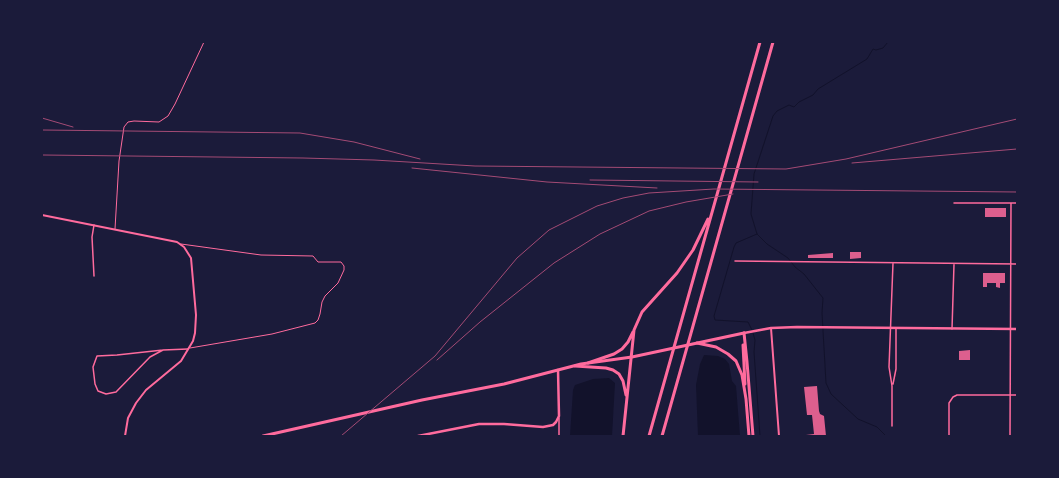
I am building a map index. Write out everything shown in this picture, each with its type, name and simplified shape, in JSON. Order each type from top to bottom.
[{"type":"highway","points":[[649,436],[760,42]]},
{"type":"highway","points":[[662,436],[773,42]]},
{"type":"highway","points":[[588,363],[614,354],[622,349],[628,342],[642,312],[677,273],[693,250],[712,212]]},
{"type":"highway","points":[[623,436],[634,330]]},
{"type":"highway","points":[[263,436],[422,400],[504,384],[588,363],[632,357],[744,333]]},
{"type":"highway","points":[[744,333],[746,399],[749,436]]},
{"type":"highway","points":[[744,333],[753,436]]},
{"type":"highway","points":[[697,343],[716,347],[736,361],[742,375],[746,399]]},
{"type":"highway","points":[[575,366],[606,368],[619,374],[623,381],[626,400]]},
{"type":"main road","points":[[744,333],[771,328],[815,327],[1017,330]]},
{"type":"main road","points":[[418,436],[479,424],[549,426],[556,422],[558,416],[558,370]]},
{"type":"street","points":[[954,203],[1017,203]]},
{"type":"street","points":[[1010,436],[1011,203]]},
{"type":"street","points":[[42,215],[115,229],[180,244],[188,252],[191,258],[196,315],[195,333],[190,348],[181,361],[146,390],[136,403],[128,418],[125,436]]},
{"type":"street","points":[[94,225],[92,237],[94,276]]},
{"type":"street","points":[[735,261],[1017,264]]},
{"type":"street","points":[[892,263],[889,367],[892,386],[892,426]]},
{"type":"street","points":[[952,329],[954,264]]},
{"type":"street","points":[[771,328],[779,436]]},
{"type":"street","points":[[892,386],[896,369],[896,328]]},
{"type":"street","points":[[163,350],[150,357],[116,392],[106,394],[98,391],[95,384],[93,367],[97,356],[117,355],[163,350],[190,348]]},
{"type":"street","points":[[949,436],[949,406],[951,398],[957,395],[1017,395]]},
{"type":"street","points":[[558,416],[559,436]]},
{"type":"lane","points":[[115,229],[122,132],[128,122],[140,120],[159,122],[168,116],[204,42]]},
{"type":"lane","points":[[180,244],[261,255],[313,256],[318,262],[341,262],[344,266],[344,270],[338,283],[322,302],[318,320],[308,325],[279,332],[190,348]]},
{"type":"shaded area","points":[[704,355],[718,356],[725,359],[729,364],[732,381],[736,386],[740,436],[698,436],[696,385],[700,364]]},
{"type":"shaded area","points":[[609,378],[615,383],[612,436],[570,436],[573,390],[575,385],[593,379]]},
{"type":"building","points":[[985,208],[1006,208],[1006,217],[985,217]]},
{"type":"building","points":[[850,252],[861,252],[861,258],[850,259]]},
{"type":"building","points":[[833,253],[833,258],[808,258],[808,255]]},
{"type":"building","points":[[983,273],[1005,273],[1005,283],[1000,283],[1000,288],[996,287],[996,283],[987,283],[987,287],[983,287]]},
{"type":"building","points":[[970,350],[970,360],[959,360],[959,351]]},
{"type":"building","points":[[817,386],[819,411],[820,414],[824,416],[826,436],[806,436],[814,434],[812,415],[807,415],[804,387]]},
{"type":"waterway","points":[[886,436],[877,427],[858,419],[831,394],[826,383],[822,313],[823,298],[804,274],[795,267],[788,258],[767,244],[757,234],[751,214],[754,174],[773,116],[777,111],[789,105],[794,107],[799,102],[813,95],[818,89],[867,59],[873,49],[876,50],[883,48],[888,42]]},
{"type":"waterway","points":[[752,330],[748,322],[715,320],[714,316],[736,243],[757,234]]},
{"type":"waterway","points":[[753,333],[755,340],[754,352],[760,436]]},
{"type":"railway","points":[[42,118],[73,127]]},
{"type":"railway","points":[[42,155],[303,158],[374,160],[475,166],[786,169],[846,159],[1017,119]]},
{"type":"railway","points":[[42,130],[300,133],[354,142],[420,159]]},
{"type":"railway","points":[[852,163],[1017,149]]},
{"type":"railway","points":[[412,168],[547,182],[657,188]]},
{"type":"railway","points":[[590,180],[758,182]]},
{"type":"railway","points":[[341,436],[435,356],[517,258],[549,230],[597,206],[623,198],[649,193],[714,189],[1017,192]]},
{"type":"railway","points":[[437,360],[480,322],[554,263],[600,234],[649,211],[686,202],[733,194]]}]
